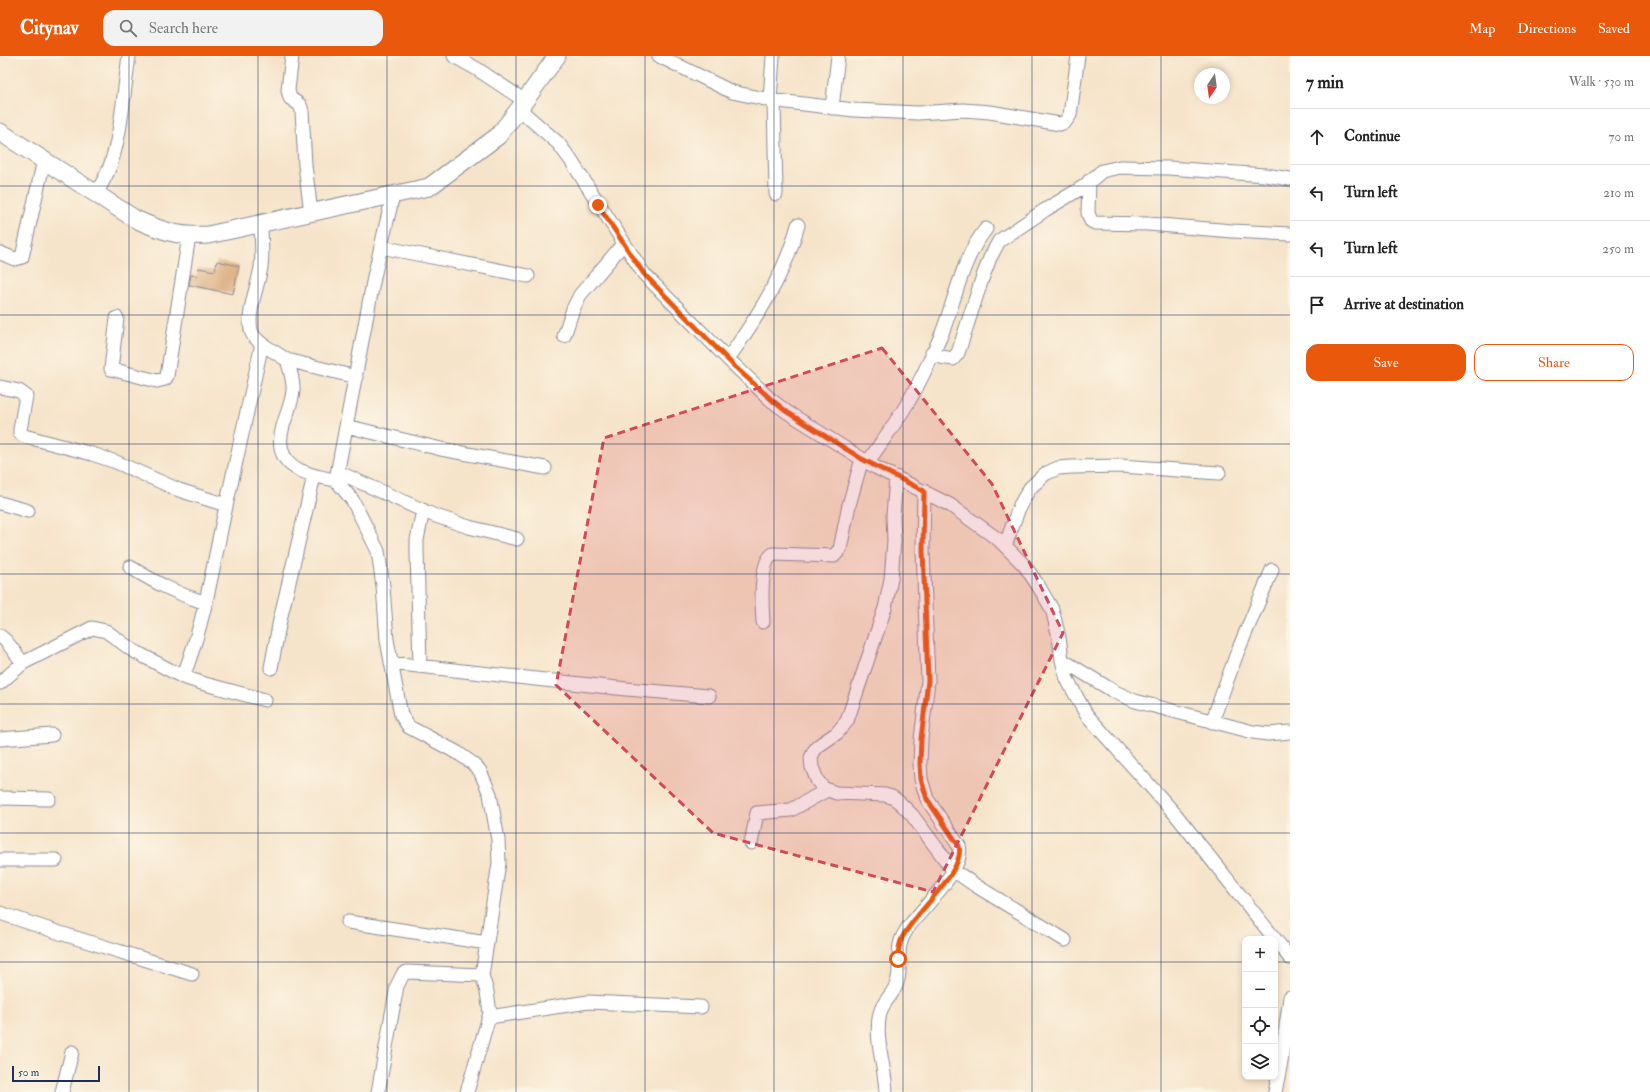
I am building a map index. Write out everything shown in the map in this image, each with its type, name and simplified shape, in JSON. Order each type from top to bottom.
[{"type":"main road","points":[[0,132],[141,221],[170,233],[189,236],[208,235],[429,187],[498,136],[557,56]]},
{"type":"street","points":[[96,194],[113,159],[118,136],[129,56]]},
{"type":"street","points":[[292,56],[288,90],[290,98],[300,105],[302,111],[305,165],[311,213]]},
{"type":"street","points":[[454,56],[477,69],[522,105],[570,159],[644,274],[728,359],[787,412],[865,460],[950,505],[983,528],[1005,546],[1025,566],[1048,600],[1059,637],[1062,660],[1067,679],[1086,714],[1176,815],[1290,958]]},
{"type":"street","points":[[659,56],[732,92],[772,100],[832,108],[918,113],[963,110],[990,112],[1060,124],[1065,122],[1070,115],[1078,56]]},
{"type":"street","points":[[773,56],[772,100],[776,194]]},
{"type":"street","points":[[832,108],[838,56]]},
{"type":"street","points":[[0,253],[15,259],[22,257],[44,160]]},
{"type":"street","points":[[932,353],[941,357],[953,359],[958,353],[982,279],[990,258],[1000,241],[1010,232],[1083,187],[1102,171],[1120,167],[1221,171],[1290,179]]},
{"type":"street","points":[[1089,181],[1089,218],[1095,223],[1148,224],[1290,234]]},
{"type":"street","points":[[393,195],[381,247],[337,476],[353,501],[378,551],[383,586],[387,640],[401,715],[404,722],[409,727],[458,753],[472,763],[480,771],[490,794],[498,840],[499,863],[482,975],[489,1003],[489,1017],[467,1092]]},
{"type":"street","points":[[254,225],[261,265],[253,304],[251,332],[262,344],[287,360],[356,377]]},
{"type":"street","points":[[728,359],[766,300],[788,258],[798,225]]},
{"type":"street","points":[[763,622],[763,584],[768,559],[773,554],[834,556],[840,549],[849,505],[865,460],[899,418],[916,389],[947,320],[967,263],[975,246],[986,229]]},
{"type":"street","points":[[117,318],[112,369],[157,381],[165,379],[167,376],[189,236]]},
{"type":"street","points":[[564,336],[573,309],[580,295],[624,243]]},
{"type":"street","points":[[381,247],[528,276]]},
{"type":"street","points":[[183,677],[195,647],[206,603],[262,344]]},
{"type":"street","points":[[287,360],[293,390],[282,429],[281,448],[284,457],[297,470],[314,476],[337,476],[469,527],[517,539]]},
{"type":"street","points":[[0,387],[20,391],[26,396],[20,430],[22,435],[116,462],[179,490],[226,505]]},
{"type":"street","points":[[346,426],[440,449],[545,468]]},
{"type":"street","points":[[1005,546],[1020,505],[1030,488],[1045,474],[1058,468],[1122,466],[1219,473]]},
{"type":"street","points":[[271,668],[280,620],[314,476]]},
{"type":"street","points":[[896,477],[893,516],[893,558],[891,579],[885,608],[846,721],[832,738],[818,746],[811,758],[812,767],[817,780],[823,788],[827,790],[841,794],[885,795],[892,797],[912,815],[978,887],[1065,940]]},
{"type":"street","points":[[886,1092],[878,1024],[882,1004],[896,988],[898,979],[898,949],[907,929],[936,894],[956,863],[959,846],[927,799],[921,779],[921,739],[928,681],[923,550],[924,491]]},
{"type":"street","points":[[0,503],[28,511]]},
{"type":"street","points":[[420,666],[417,540],[423,510]]},
{"type":"street","points":[[130,567],[171,591],[206,603]]},
{"type":"street","points":[[1212,722],[1237,653],[1272,570]]},
{"type":"street","points":[[0,683],[20,658],[56,648],[87,629],[99,628],[106,631],[132,650],[183,677],[265,700]]},
{"type":"street","points":[[0,636],[20,658]]},
{"type":"street","points":[[1062,660],[1115,692],[1135,701],[1261,734],[1290,731]]},
{"type":"street","points":[[391,662],[626,689],[709,696]]},
{"type":"street","points":[[0,739],[52,735]]},
{"type":"street","points":[[751,843],[757,813],[791,810],[827,790]]},
{"type":"street","points":[[0,798],[49,799]]},
{"type":"street","points":[[0,860],[56,860]]},
{"type":"street","points":[[0,913],[192,974]]},
{"type":"street","points":[[348,922],[487,943]]},
{"type":"street","points":[[378,1092],[397,986],[403,974],[407,972],[482,975]]},
{"type":"street","points":[[1275,1092],[1281,1062],[1290,997]]},
{"type":"street","points":[[489,1017],[588,1002],[701,1007]]},
{"type":"street","points":[[62,1092],[72,1052]]},
{"type":"highlighted area","points":[[882,348],[992,484],[1063,633],[933,892],[713,833],[556,685],[604,438]]},
{"type":"building","points":[[217,261],[239,266],[233,294],[189,285],[191,275],[197,276],[198,268],[215,271]]},
{"type":"route","points":[[598,205],[644,274],[734,366],[772,400],[787,412],[875,467],[924,491],[923,550],[928,681],[921,739],[921,779],[927,799],[937,816],[959,846],[960,857],[951,874],[907,929],[898,949],[898,959]]}]
